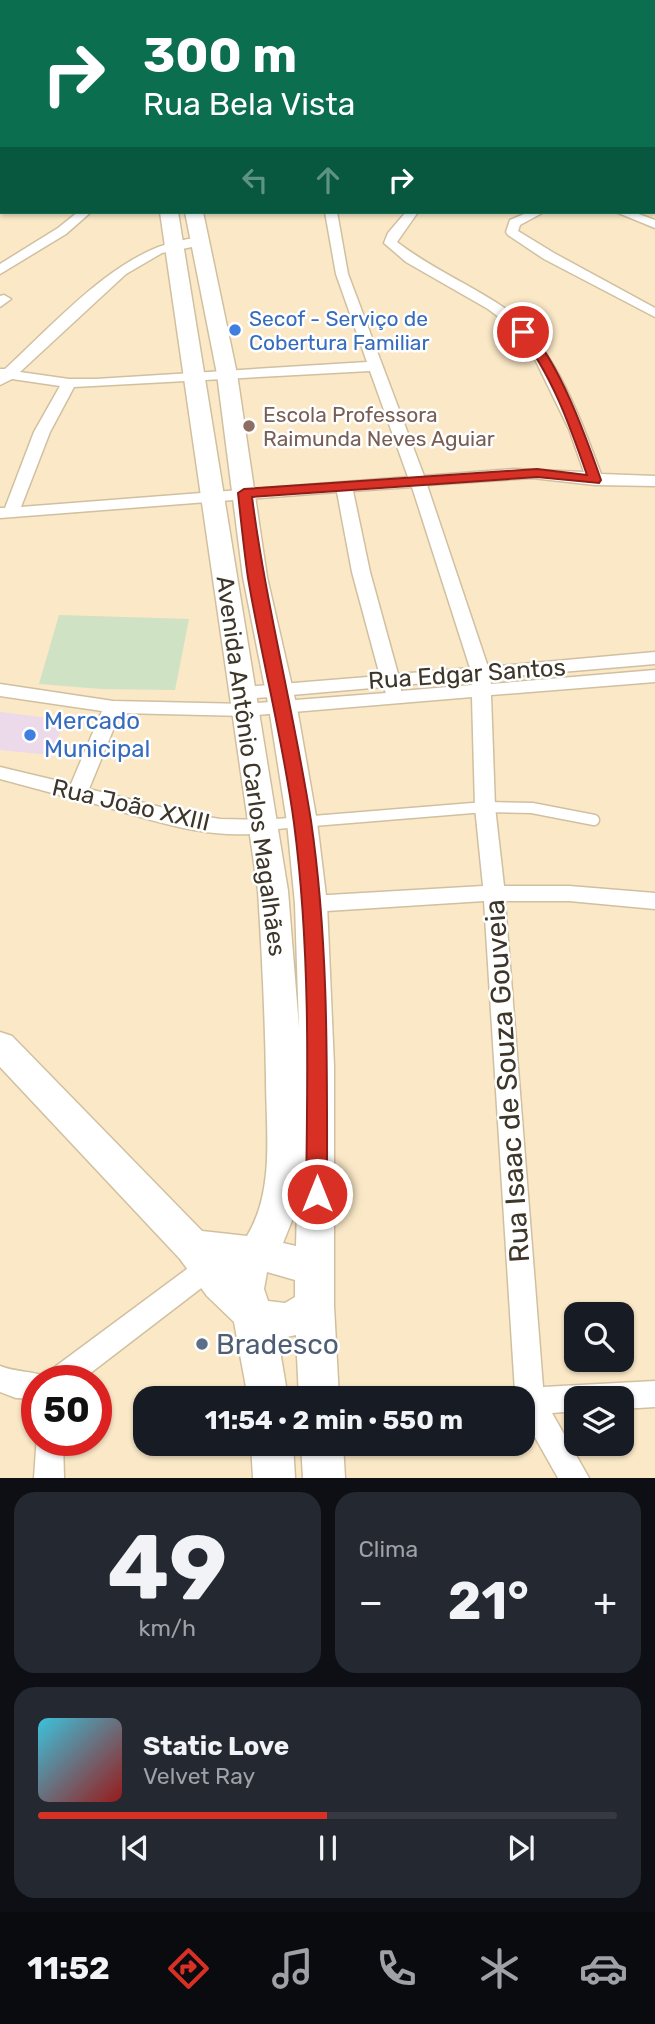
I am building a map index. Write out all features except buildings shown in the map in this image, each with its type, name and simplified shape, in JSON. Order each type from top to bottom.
[{"type":"main road","name":"Avenida Antônio Carlos Magalhães","points":[[171,214],[185,243],[227,374],[255,577],[302,822],[311,904],[317,1066],[315,1288],[319,1386]]},
{"type":"main road","name":"Avenida Antônio Carlos Magalhães","points":[[193,214],[185,243],[184,302],[193,376],[214,496],[221,560],[264,825],[281,987],[285,1162],[277,1211],[270,1231],[248,1268],[245,1289],[261,1351],[266,1386]]},
{"type":"main road","points":[[0,1045],[206,1255],[250,1314],[283,1322],[296,1318],[315,1288],[285,1258],[256,1252],[206,1255]]},
{"type":"main road","points":[[273,1456],[274,1478]]},
{"type":"main road","points":[[323,1456],[324,1478]]},
{"type":"street","points":[[0,270],[82,214]]},
{"type":"street","name":"Rua Isaac de Souza Gouveia","points":[[331,214],[342,274],[470,633],[480,682],[485,807],[494,894],[526,1386]]},
{"type":"street","points":[[410,214],[392,236],[390,243],[411,259],[493,306],[534,342],[577,429],[595,480]]},
{"type":"street","points":[[534,214],[514,223],[512,232],[548,256],[655,313]]},
{"type":"street","points":[[628,214],[655,224]]},
{"type":"street","points":[[2,376],[140,257],[185,243]]},
{"type":"street","points":[[2,376],[69,383],[376,366]]},
{"type":"street","points":[[69,383],[42,432],[6,513],[537,473],[595,480],[655,481]]},
{"type":"street","points":[[344,486],[361,572],[392,688]]},
{"type":"street","name":"Rua Edgar Santos","points":[[480,682],[655,658]]},
{"type":"street","name":"Rua Edgar Santos","points":[[245,702],[480,682],[655,676]]},
{"type":"street","points":[[0,690],[113,707],[245,702]]},
{"type":"street","points":[[76,795],[113,707]]},
{"type":"street","name":"Rua João XXIII","points":[[0,773],[76,795],[206,825],[264,825]]},
{"type":"street","points":[[311,904],[494,894],[578,893],[655,901]]},
{"type":"street","points":[[77,1365],[206,1255]]},
{"type":"street","points":[[0,1379],[21,1385]]},
{"type":"street","points":[[634,1395],[655,1394]]},
{"type":"street","points":[[535,1401],[564,1399]]},
{"type":"street","name":"Rua Isaac de Souza Gouveia","points":[[535,1415],[574,1478]]},
{"type":"street","points":[[49,1456],[49,1478]]},
{"type":"lane","points":[[264,825],[485,807],[541,809],[594,820]]},
{"type":"shaded area","name":"Mercado Municipal","points":[[0,712],[66,720],[50,755],[0,750]]},
{"type":"green space","points":[[59,615],[189,619],[175,690],[101,689],[39,684]]},
{"type":"place","name":"Secof - Serviço de Cobertura Familiar","points":[[235,330]]},
{"type":"place","name":"Escola Professora Raimunda Neves Aguiar","points":[[249,426]]},
{"type":"place","name":"Mercado Municipal","points":[[30,735]]},
{"type":"place","name":"Bradesco","points":[[202,1344]]},
{"type":"route","points":[[317,1194],[317,1066],[311,904],[302,822],[255,577],[244,493],[537,473],[595,480],[577,429],[545,363],[534,342],[523,332]]}]
